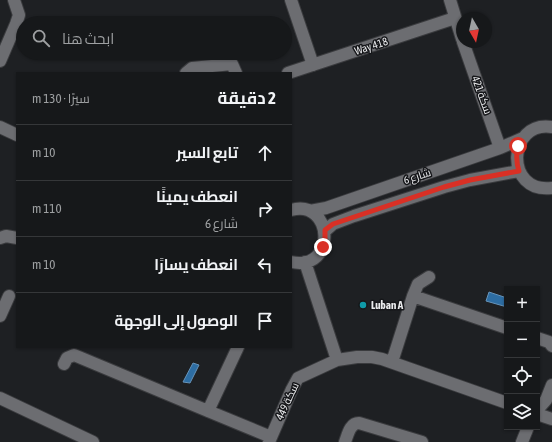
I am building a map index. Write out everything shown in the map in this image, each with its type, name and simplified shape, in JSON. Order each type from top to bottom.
[{"type":"street","points":[[14,0],[19,16]]},
{"type":"street","points":[[291,0],[314,65]]},
{"type":"street","points":[[450,0],[456,21]]},
{"type":"street","name":"Way 418","points":[[291,72],[455,18]]},
{"type":"street","points":[[0,61],[16,24]]},
{"type":"street","name":"سكة 421","points":[[465,48],[500,148]]},
{"type":"street","points":[[187,72],[192,68],[232,64],[236,72]]},
{"type":"street","points":[[0,127],[16,135]]},
{"type":"street","name":"شارع 6","points":[[292,210],[302,209],[310,211],[326,208],[500,148],[523,138],[539,127],[552,127]]},
{"type":"street","points":[[523,138],[518,146],[516,154],[519,171],[530,184],[538,187],[552,188]]},
{"type":"street","name":"شارع 6","points":[[325,230],[333,224],[444,187],[470,180],[519,171]]},
{"type":"street","points":[[292,262],[305,262],[312,259],[319,254],[323,247],[325,230],[317,216],[310,211]]},
{"type":"street","points":[[0,238],[6,236],[16,238]]},
{"type":"street","points":[[305,262],[337,360]]},
{"type":"street","points":[[392,362],[418,284],[429,277]]},
{"type":"street","points":[[0,316],[9,295]]},
{"type":"street","points":[[413,296],[504,327]]},
{"type":"street","points":[[540,339],[549,342],[552,346]]},
{"type":"street","points":[[208,411],[238,348]]},
{"type":"street","points":[[64,364],[67,358],[74,355],[208,411],[270,439]]},
{"type":"street","name":"سكة 449","points":[[270,439],[298,378],[337,360],[357,356],[372,357],[392,362],[504,402]]},
{"type":"street","points":[[540,407],[546,400],[552,385]]},
{"type":"street","points":[[0,398],[93,442]]},
{"type":"street","points":[[540,415],[552,419]]},
{"type":"street","points":[[345,442],[352,426],[355,423],[360,423],[422,442]]},
{"type":"street","points":[[522,442],[527,430]]},
{"type":"water","points":[[489,292],[504,297],[504,306],[486,301]]},
{"type":"water","points":[[193,363],[199,365],[190,383],[183,382]]},
{"type":"place","name":"Luban A","points":[[363,305]]},
{"type":"route","points":[[323,247],[325,230],[333,224],[444,187],[470,180],[519,171],[516,154],[518,146]]}]
